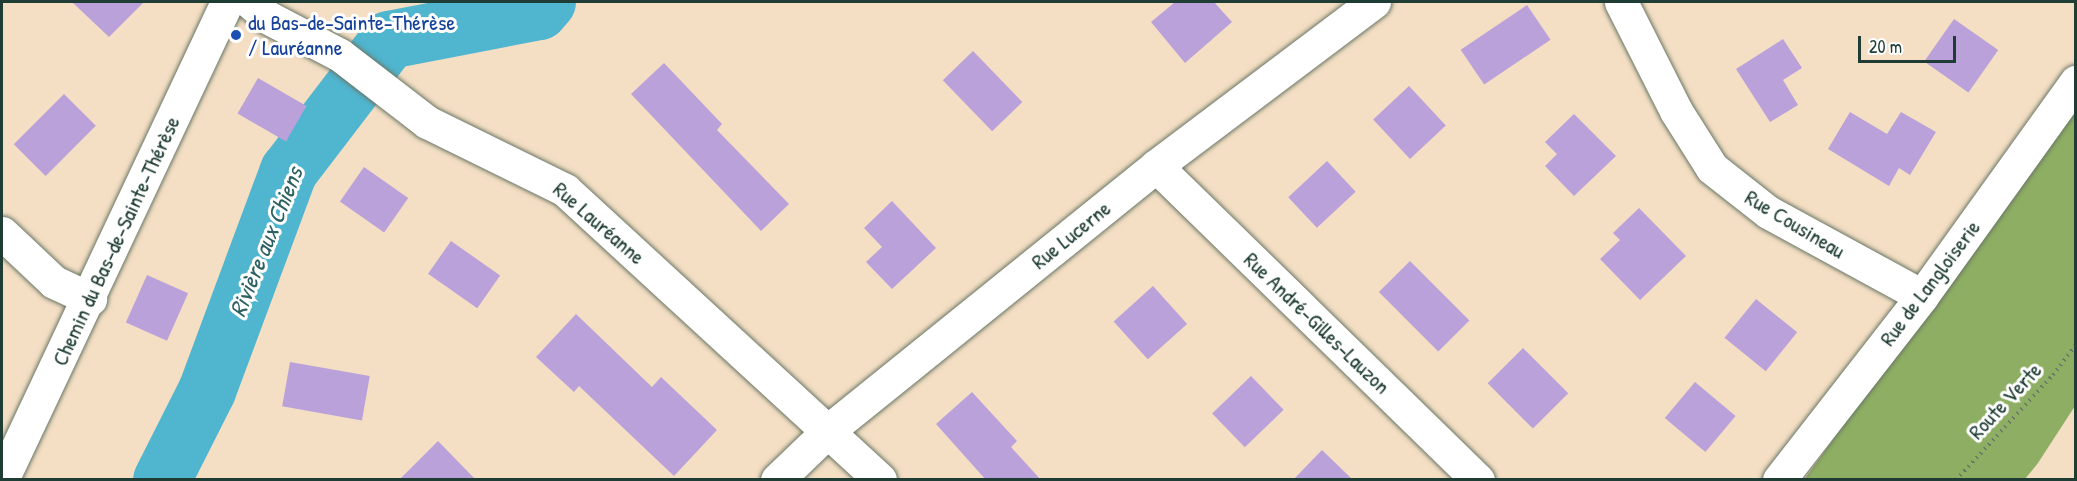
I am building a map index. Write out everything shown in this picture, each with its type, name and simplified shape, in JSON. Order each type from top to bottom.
[{"type":"street","name":"Chemin du Bas-de-Sainte-Thérèse","points":[[2,480],[90,299],[227,2]]},
{"type":"street","name":"Rue Lauréanne","points":[[250,2],[258,12],[340,55],[427,122],[566,190],[829,430],[880,480]]},
{"type":"street","name":"Rue Lucerne","points":[[777,480],[829,430],[1156,166],[1374,2]]},
{"type":"street","name":"Rue Cousineau","points":[[1621,2],[1676,111],[1712,168],[1768,212],[1922,296]]},
{"type":"street","name":"Rue de Langloiserie","points":[[1779,480],[1922,296],[2076,82]]},
{"type":"street","name":"Rue André-Gilles-Lauzon","points":[[1156,166],[1478,480]]},
{"type":"street","points":[[2,233],[54,282],[90,299]]},
{"type":"path","name":"Route Verte","points":[[1956,480],[2053,375],[2076,344]]},
{"type":"green space","points":[[2075,103],[2075,406],[2038,463],[2025,479],[1804,480]]},
{"type":"building","points":[[72,2],[144,2],[109,37]]},
{"type":"building","points":[[1175,2],[1214,2],[1232,22],[1185,63],[1151,22]]},
{"type":"building","points":[[1527,5],[1550,40],[1484,85],[1461,50]]},
{"type":"building","points":[[1954,19],[1998,50],[1968,93],[1924,62]]},
{"type":"building","points":[[1783,39],[1802,68],[1783,80],[1798,105],[1770,122],[1736,69]]},
{"type":"building","points":[[973,51],[1022,102],[992,131],[943,80]]},
{"type":"building","points":[[664,63],[722,124],[717,130],[789,204],[761,231],[631,94]]},
{"type":"building","points":[[258,78],[306,106],[286,142],[238,114]]},
{"type":"building","points":[[1409,86],[1446,125],[1410,159],[1373,119]]},
{"type":"building","points":[[64,94],[96,126],[46,176],[14,144]]},
{"type":"building","points":[[1850,112],[1887,134],[1901,112],[1936,132],[1910,175],[1899,168],[1889,186],[1828,149]]},
{"type":"building","points":[[1574,114],[1616,156],[1574,196],[1545,166],[1557,154],[1545,142]]},
{"type":"building","points":[[1327,161],[1356,192],[1317,228],[1288,197]]},
{"type":"building","points":[[364,167],[408,198],[384,232],[340,201]]},
{"type":"building","points":[[892,201],[936,248],[892,289],[866,262],[882,247],[864,228]]},
{"type":"building","points":[[1639,208],[1686,256],[1640,300],[1600,259],[1620,240],[1613,233]]},
{"type":"building","points":[[451,241],[500,275],[477,308],[428,274]]},
{"type":"building","points":[[1410,261],[1469,320],[1438,352],[1379,292]]},
{"type":"building","points":[[147,275],[188,293],[167,341],[126,323]]},
{"type":"building","points":[[1153,286],[1187,324],[1148,359],[1114,321]]},
{"type":"building","points":[[1756,299],[1797,332],[1766,371],[1725,338]]},
{"type":"building","points":[[576,314],[652,387],[661,377],[717,430],[674,476],[579,386],[574,392],[536,357]]},
{"type":"building","points":[[1523,348],[1568,393],[1533,429],[1488,383]]},
{"type":"building","points":[[290,362],[370,376],[362,420],[282,406]]},
{"type":"building","points":[[1251,376],[1284,410],[1245,447],[1212,414]]},
{"type":"building","points":[[1695,382],[1736,416],[1705,452],[1665,418]]},
{"type":"building","points":[[972,392],[1017,441],[1011,447],[1041,480],[986,480],[936,424]]},
{"type":"building","points":[[438,441],[476,480],[399,480]]},
{"type":"building","points":[[1322,450],[1353,480],[1293,480]]},
{"type":"waterway","name":"Rivière aux Chiens","points":[[162,480],[207,391],[289,171],[389,40],[539,11],[547,2]]},
{"type":"place","name":"du Bas-de-Sainte-Thérèse / Lauréanne","points":[[236,35]]}]
